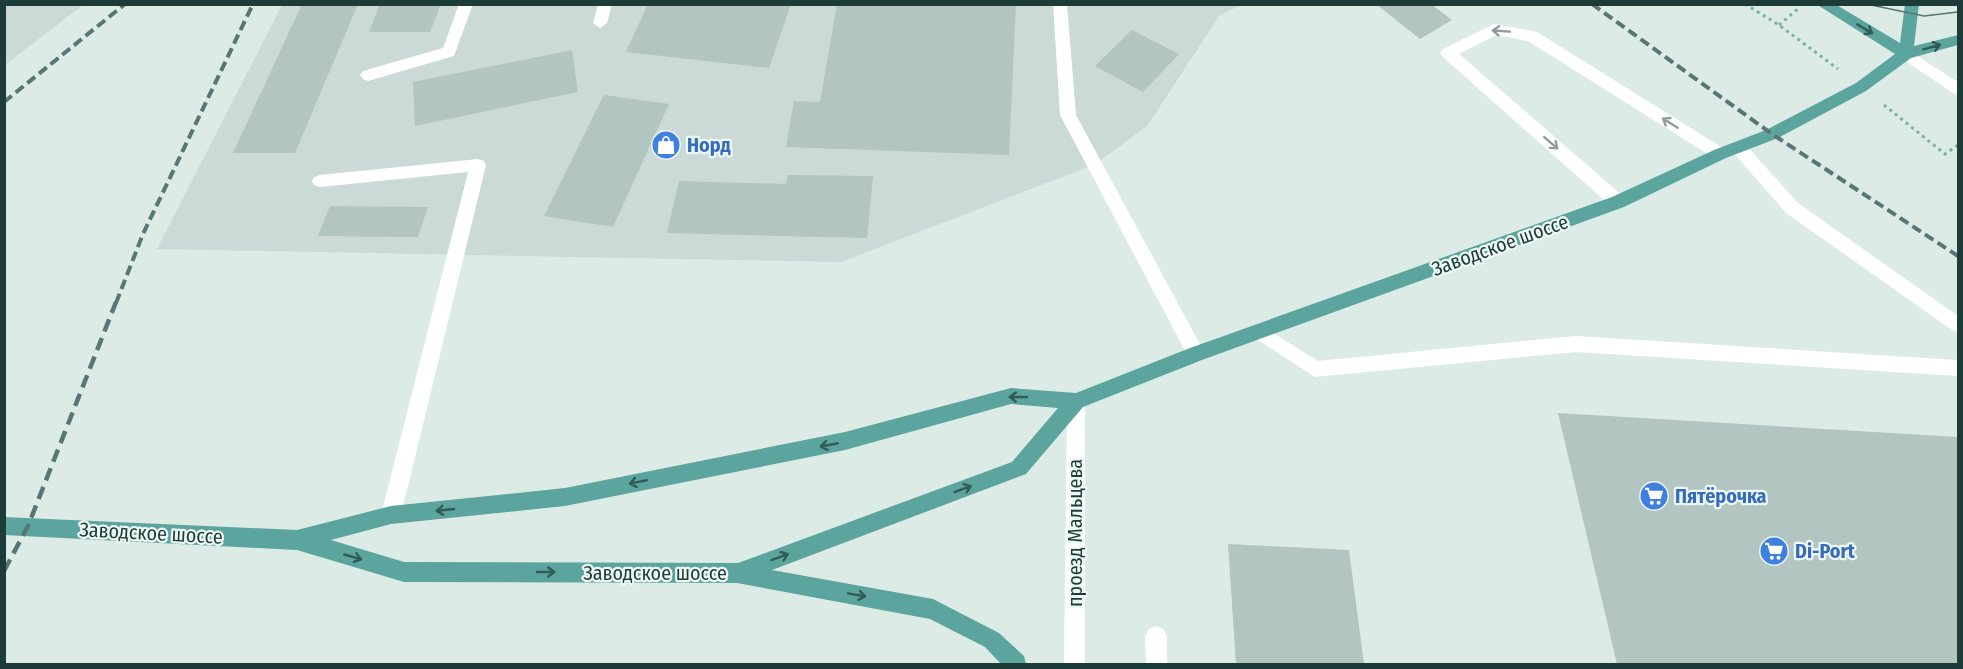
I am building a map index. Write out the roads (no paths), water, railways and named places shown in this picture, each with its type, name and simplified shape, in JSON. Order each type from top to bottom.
[{"type":"main road","points":[[1823,4],[1906,54],[1912,4]]},
{"type":"main road","name":"Заводское шоссе","points":[[297,540],[391,515],[565,497],[845,441],[1011,396],[1076,401],[1196,354],[1618,202],[1720,154],[1772,134],[1862,87],[1906,54],[1959,40]]},
{"type":"main road","name":"Заводское шоссе","points":[[4,525],[297,540],[404,572],[738,573],[1019,468],[1076,401]]},
{"type":"main road","points":[[738,573],[933,609],[992,640],[1016,664]]},
{"type":"street","points":[[368,75],[449,52],[466,4]]},
{"type":"street","points":[[600,23],[605,4]]},
{"type":"street","points":[[1060,4],[1068,115],[1196,354]]},
{"type":"street","points":[[1618,202],[1448,53],[1494,29],[1533,36],[1720,154]]},
{"type":"street","points":[[1906,54],[1959,89]]},
{"type":"street","points":[[1738,147],[1792,208],[1959,325]]},
{"type":"street","points":[[320,181],[477,165],[391,515]]},
{"type":"street","points":[[1259,332],[1315,369],[1576,344],[1959,368]]},
{"type":"street","name":"проезд Мальцева","points":[[1074,664],[1076,401]]},
{"type":"street","points":[[1156,636],[1158,664]]},
{"type":"tram line","points":[[1866,4],[1924,16],[1958,12]]},
{"type":"railway","points":[[4,102],[125,4]]},
{"type":"railway","points":[[116,303],[143,234],[253,4]]},
{"type":"railway","points":[[1592,4],[1772,134],[1958,256]]},
{"type":"railway","points":[[4,571],[28,526],[116,302]]},
{"type":"place","name":"Норд","points":[[666,145]]},
{"type":"place","name":"Пятёрочка","points":[[1654,496]]},
{"type":"place","name":"Di-Port","points":[[1774,551]]}]
